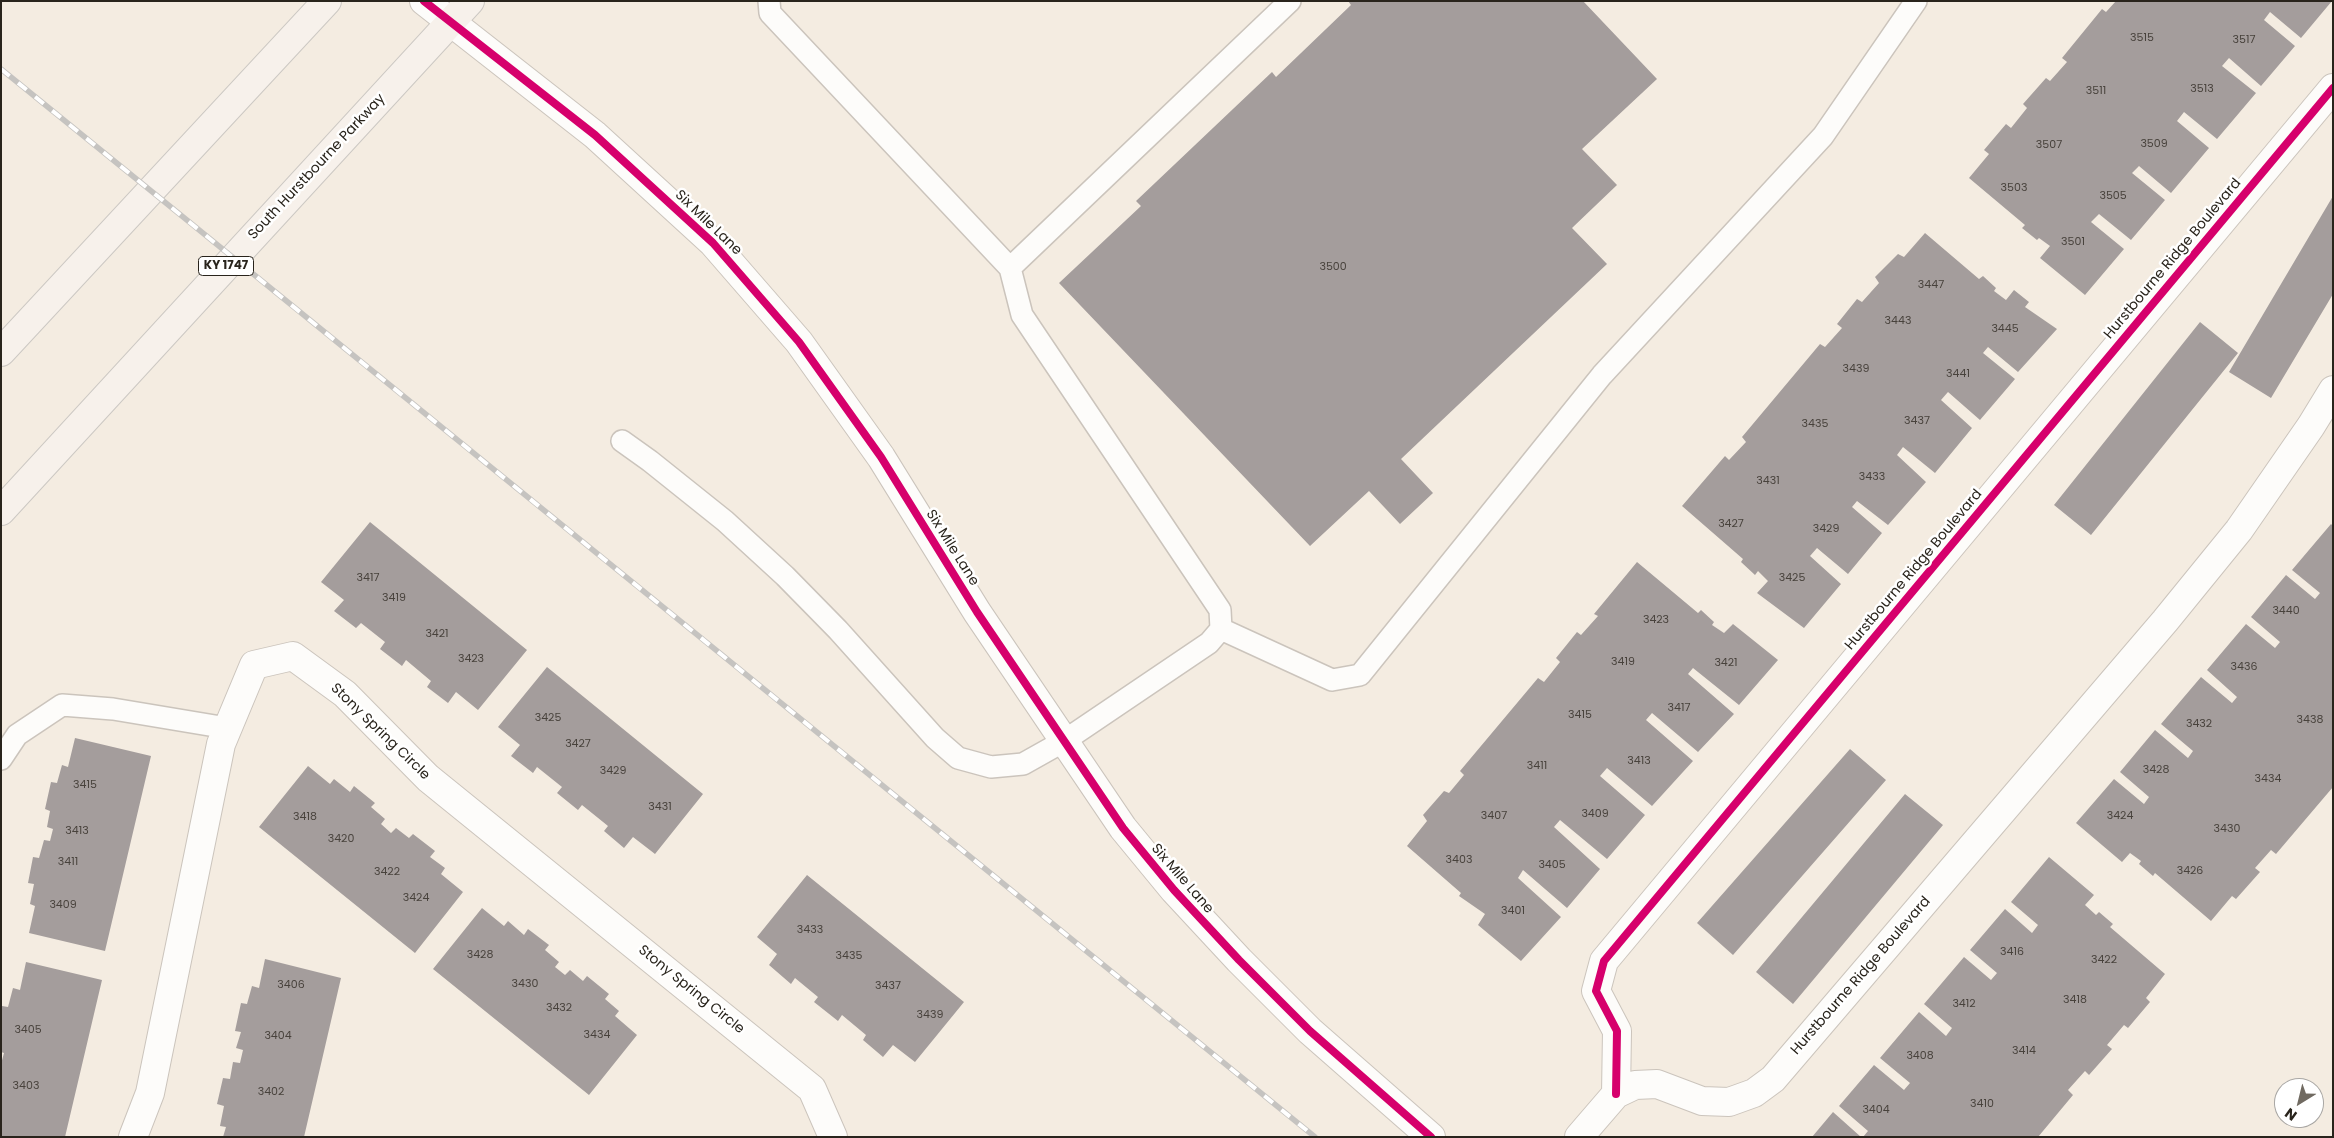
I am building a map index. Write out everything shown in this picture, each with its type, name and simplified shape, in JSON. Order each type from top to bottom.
[{"type":"main road","points":[[1,352],[327,1]]},
{"type":"main road","name":"South Hurstbourne Parkway","points":[[1,511],[470,1]]},
{"type":"street","name":"Six Mile Lane","points":[[424,1],[595,135],[713,242],[786,328],[881,458],[977,612],[1123,828],[1198,917],[1310,1031],[1431,1137]]},
{"type":"street","name":"Hurstbourne Ridge Boulevard","points":[[1616,1094],[1618,1031],[1596,991],[1604,961],[2333,88]]},
{"type":"street","name":"Hurstbourne Ridge Boulevard","points":[[1579,1137],[1616,1094],[1635,1085],[1657,1084],[1702,1101],[1729,1102],[1754,1094],[1773,1079],[2227,545],[2311,426],[2333,390]]},
{"type":"street","name":"Stony Spring Circle","points":[[133,1137],[150,1093],[221,744],[254,665],[293,656],[345,694],[428,778],[812,1089],[832,1137]]},
{"type":"lane","points":[[622,442],[650,461],[725,522],[785,576],[838,630],[935,738],[958,758],[991,767],[1023,764],[1064,741],[1209,643],[1220,629],[1220,610],[1022,315],[1010,268],[770,13],[769,1]]},
{"type":"lane","points":[[1010,268],[1290,1]]},
{"type":"lane","points":[[1220,629],[1332,680],[1360,675],[1602,375],[1823,136],[1916,1]]},
{"type":"lane","points":[[1,759],[17,735],[62,705],[113,708],[227,728]]},
{"type":"building","points":[[1348,1],[1583,1],[1657,79],[1582,149],[1617,185],[1572,228],[1607,264],[1401,459],[1433,493],[1400,524],[1369,491],[1310,546],[1059,283],[1141,206],[1136,201],[1272,72],[1276,77],[1351,5]]},
{"type":"building","points":[[2116,1],[2332,1],[2301,38],[2270,12],[2264,20],[2295,46],[2261,86],[2229,58],[2222,66],[2256,93],[2217,139],[2184,112],[2177,121],[2209,148],[2171,193],[2139,166],[2132,173],[2165,200],[2131,240],[2099,214],[2091,222],[2124,249],[2085,295],[2040,258],[2050,246],[2039,238],[2037,240],[2022,228],[2025,225],[1969,178],[1989,154],[1984,150],[2006,124],[2011,128],[2027,108],[2023,104],[2046,78],[2050,81],[2067,62],[2062,58],[2102,9],[2106,12]]},
{"type":"building","points":[[2333,196],[2333,294],[2271,398],[2229,372]]},
{"type":"building","points":[[1925,233],[1979,279],[1983,276],[1996,288],[1994,291],[2006,300],[2014,290],[2029,302],[2025,307],[2057,329],[2018,372],[1988,347],[1983,353],[2015,379],[1980,420],[1948,392],[1941,400],[1972,428],[1935,473],[1903,447],[1897,455],[1926,482],[1888,525],[1857,501],[1852,507],[1882,533],[1848,574],[1817,548],[1810,556],[1841,584],[1804,628],[1757,593],[1768,581],[1758,571],[1755,575],[1741,562],[1743,559],[1682,506],[1725,456],[1729,460],[1746,442],[1742,437],[1820,344],[1825,347],[1842,328],[1837,324],[1857,299],[1862,302],[1879,283],[1875,277],[1898,254],[1904,257]]},
{"type":"building","points":[[2200,322],[2238,353],[2091,535],[2054,505]]},
{"type":"building","points":[[370,522],[527,650],[478,710],[456,692],[448,703],[427,687],[431,681],[406,660],[402,666],[380,649],[385,642],[361,623],[356,628],[334,611],[344,600],[321,582]]},
{"type":"building","points":[[2331,524],[2333,526],[2333,787],[2276,854],[2271,850],[2255,868],[2260,872],[2236,899],[2232,896],[2211,921],[2155,873],[2153,876],[2139,864],[2141,861],[2130,853],[2122,862],[2076,823],[2114,779],[2144,804],[2149,797],[2120,772],[2155,730],[2188,758],[2193,751],[2161,724],[2201,677],[2232,703],[2237,697],[2207,670],[2246,624],[2275,648],[2280,642],[2251,617],[2286,575],[2315,599],[2320,593],[2292,570]]},
{"type":"building","points":[[1637,562],[1698,613],[1701,610],[1714,622],[1712,625],[1724,633],[1733,624],[1778,660],[1739,705],[1693,668],[1688,674],[1734,714],[1698,752],[1652,713],[1646,720],[1693,761],[1652,806],[1607,768],[1600,776],[1645,815],[1607,859],[1560,820],[1554,827],[1600,869],[1567,908],[1523,870],[1518,878],[1561,917],[1521,961],[1478,925],[1485,914],[1459,896],[1461,893],[1407,846],[1427,821],[1423,815],[1444,791],[1449,793],[1464,775],[1460,771],[1538,678],[1544,682],[1560,662],[1556,658],[1577,632],[1581,635],[1598,616],[1594,614]]},
{"type":"building","points":[[547,667],[703,794],[655,854],[633,837],[624,848],[604,831],[608,826],[582,805],[578,810],[557,793],[562,787],[537,767],[533,773],[511,756],[520,745],[498,727]]},
{"type":"building","points":[[75,738],[151,756],[105,951],[29,933],[35,906],[30,904],[34,884],[28,883],[33,857],[39,858],[44,840],[50,841],[53,829],[47,827],[50,811],[45,809],[51,782],[57,783],[62,765],[68,767]]},
{"type":"building","points":[[1850,749],[1886,780],[1733,955],[1697,923]]},
{"type":"building","points":[[308,766],[330,784],[334,779],[350,792],[354,786],[375,803],[371,807],[385,819],[381,824],[391,833],[396,828],[409,838],[413,834],[435,851],[430,857],[445,868],[441,874],[463,892],[415,953],[259,827]]},
{"type":"building","points":[[1905,794],[1943,825],[1793,1004],[1756,972]]},
{"type":"building","points":[[2049,857],[2094,895],[2085,905],[2096,915],[2099,912],[2113,924],[2110,927],[2165,974],[2146,998],[2150,1002],[2128,1028],[2124,1025],[2107,1045],[2112,1049],[2089,1075],[2085,1071],[2068,1090],[2073,1095],[2038,1137],[1863,1137],[1868,1131],[1839,1106],[1874,1065],[1904,1090],[1910,1083],[1880,1058],[1919,1012],[1946,1036],[1952,1028],[1924,1004],[1964,957],[1991,980],[1997,973],[1970,950],[2005,909],[2032,933],[2038,925],[2011,902]]},
{"type":"building","points":[[807,875],[964,1002],[915,1062],[893,1045],[883,1057],[863,1040],[866,1035],[842,1015],[838,1021],[814,1002],[818,997],[795,978],[791,984],[769,965],[777,954],[757,937]]},
{"type":"building","points":[[482,908],[504,926],[508,921],[524,935],[528,929],[549,945],[545,950],[559,962],[555,967],[565,975],[570,970],[583,981],[587,976],[609,994],[605,999],[619,1011],[615,1016],[637,1035],[589,1095],[433,969]]},
{"type":"building","points":[[265,959],[341,978],[304,1137],[223,1137],[226,1127],[220,1126],[224,1106],[217,1104],[223,1078],[230,1079],[233,1062],[240,1063],[243,1050],[236,1048],[241,1032],[235,1031],[241,1003],[247,1004],[252,986],[259,988]]},
{"type":"building","points":[[26,962],[102,980],[65,1137],[1,1137],[1,1064],[4,1053],[1,1052],[1,1008],[2,1006],[8,1007],[13,988],[20,990]]},
{"type":"building","points":[[1833,1112],[1861,1137],[1812,1137]]},
{"type":"railway","points":[[1,69],[1315,1137]]},
{"type":"cycle path","points":[[424,1],[595,135],[713,243],[799,342],[881,457],[977,612],[1123,828],[1174,890],[1239,960],[1310,1031],[1431,1137]]},
{"type":"cycle path","points":[[1616,1094],[1617,1031],[1596,991],[1604,961],[2333,88]]}]
